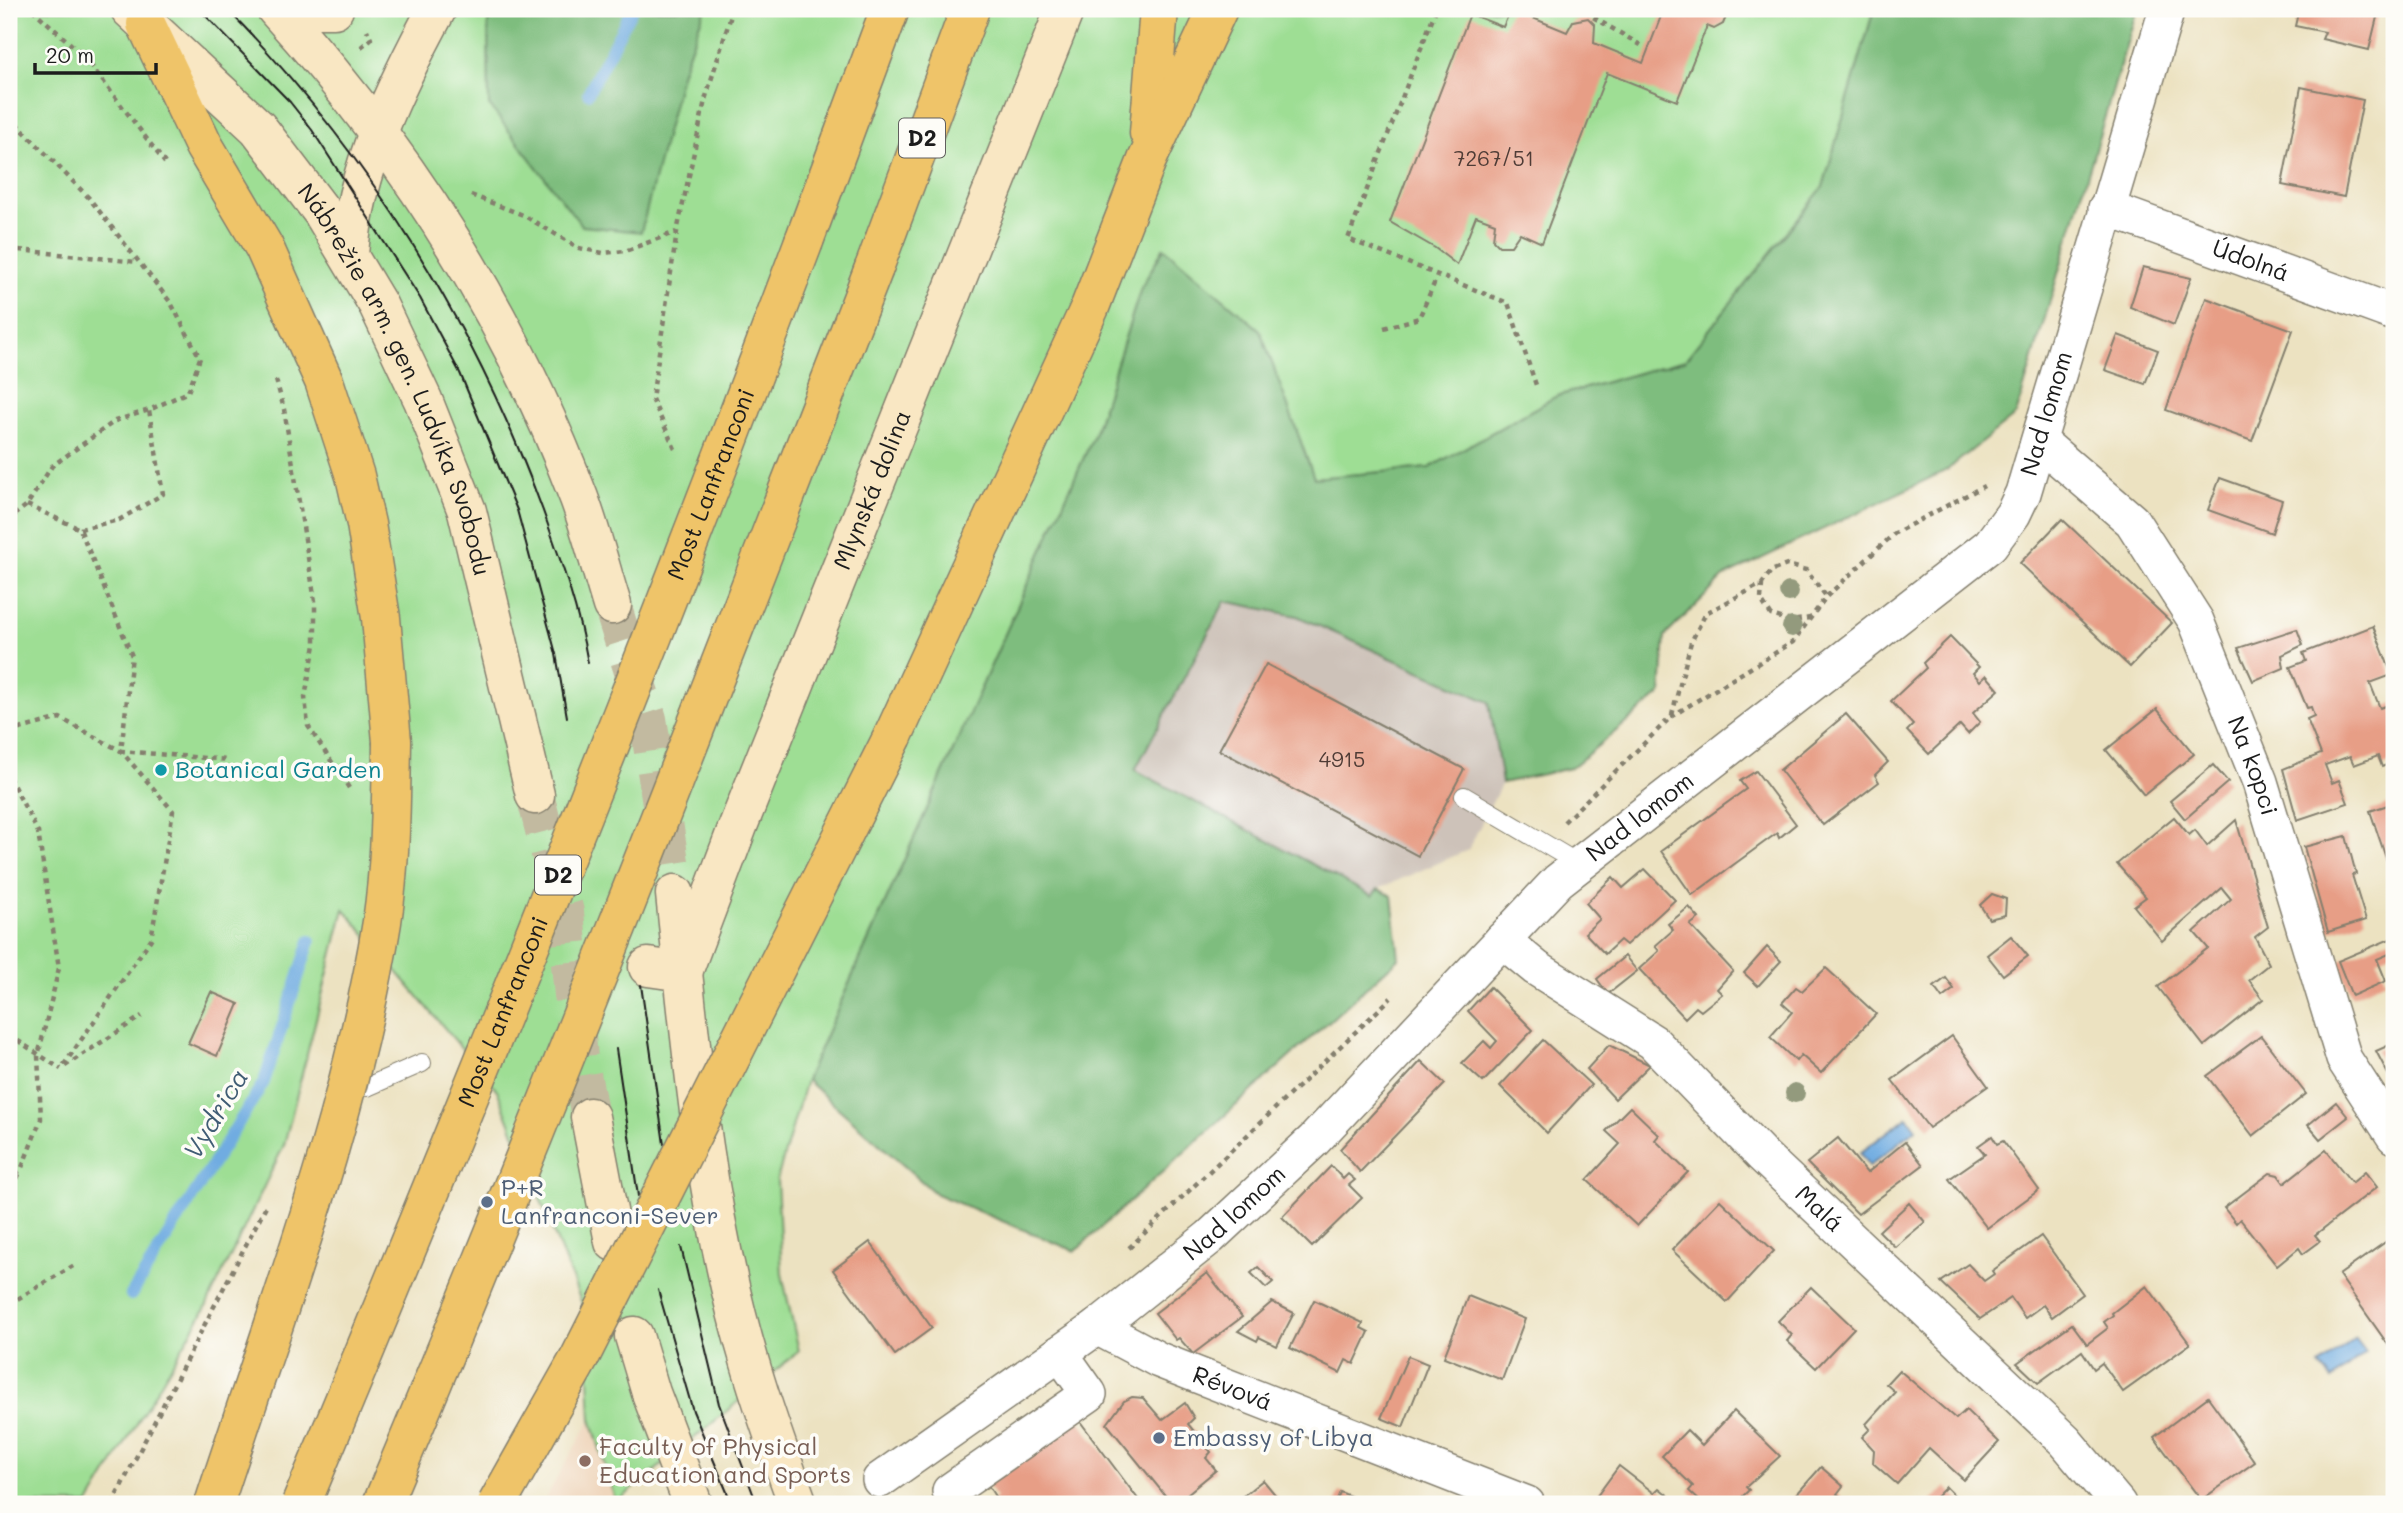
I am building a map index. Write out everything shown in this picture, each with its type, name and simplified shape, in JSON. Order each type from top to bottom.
[{"type":"highway","name":"Most Lanfranconi","points":[[301,1504],[563,863],[804,241],[890,9]]},
{"type":"highway","name":"D2","points":[[382,1504],[476,1282],[687,752],[874,268],[970,9]]},
{"type":"highway","points":[[1147,160],[1158,9]]},
{"type":"highway","points":[[497,1504],[580,1357],[893,736],[1090,307],[1147,160],[1218,9]]},
{"type":"highway","points":[[138,16],[204,146],[264,247],[324,381],[355,476],[366,524],[381,618],[392,741],[390,847],[382,920],[348,1081],[214,1504]]},
{"type":"main road","points":[[276,9],[331,70],[436,213],[513,347],[579,500],[612,605]]},
{"type":"main road","points":[[304,9],[349,16]]},
{"type":"main road","points":[[349,255],[357,196],[396,90],[437,9]]},
{"type":"main road","name":"Mlynská dolina","points":[[665,969],[738,826],[1065,9]]},
{"type":"main road","name":"Nábrežie arm. gen. Ludvíka Svobodu","points":[[138,16],[257,128],[294,172],[349,255],[404,356],[467,511],[535,795]]},
{"type":"main road","points":[[675,894],[665,969],[696,1083],[728,1273],[749,1361],[798,1504]]},
{"type":"main road","points":[[590,1118],[614,1242]]},
{"type":"main road","points":[[635,1336],[651,1393],[693,1504]]},
{"type":"street","name":"Nad lomom","points":[[880,1480],[1097,1327],[1210,1237],[1314,1140],[1558,881],[1979,555],[2013,514],[2039,441],[2167,9]]},
{"type":"street","name":"Údolná","points":[[2106,208],[2394,313]]},
{"type":"street","name":"Na kopci","points":[[2039,441],[2133,521],[2196,621],[2260,782],[2344,1059],[2394,1136]]},
{"type":"street","name":"Malá","points":[[1502,940],[1536,968],[1653,1042],[1763,1156],[2065,1441],[2118,1504]]},
{"type":"street","name":"Révová","points":[[1097,1327],[1159,1360],[1527,1504]]},
{"type":"street","points":[[950,1490],[1089,1394],[1060,1353]]},
{"type":"lane","points":[[1464,796],[1579,864]]},
{"type":"lane","points":[[367,1087],[422,1063]]},
{"type":"path","points":[[32,9],[84,56],[171,170]]},
{"type":"path","points":[[675,449],[652,399],[677,232],[705,100],[733,9]]},
{"type":"path","points":[[1436,9],[1348,239],[1437,277],[1508,303],[1537,388]]},
{"type":"path","points":[[1589,9],[1591,16],[1644,47]]},
{"type":"path","points":[[349,16],[371,39],[356,51]]},
{"type":"path","points":[[9,116],[89,198],[171,303],[200,358],[188,391],[149,410],[115,421],[52,466],[27,505],[9,519]]},
{"type":"path","points":[[465,193],[523,215],[579,248],[603,253],[625,251],[677,232]]},
{"type":"path","points":[[9,249],[138,262]]},
{"type":"path","points":[[1384,328],[1419,318],[1437,277]]},
{"type":"path","points":[[274,372],[284,409],[315,601],[315,645],[305,697],[309,726],[355,798]]},
{"type":"path","points":[[27,505],[80,529],[119,520],[163,494],[149,410]]},
{"type":"path","points":[[1544,841],[1672,716],[1793,642],[1826,597],[1895,533],[1993,479]]},
{"type":"path","points":[[80,529],[132,656],[121,751]]},
{"type":"path","points":[[1672,716],[1690,642],[1706,613],[1762,584],[1771,571],[1787,565],[1806,570],[1826,597]]},
{"type":"path","points":[[1762,584],[1761,600],[1771,615],[1791,621],[1811,618]]},
{"type":"path","points":[[9,732],[60,718],[121,751],[173,811],[151,939],[61,1069]]},
{"type":"path","points":[[121,751],[229,760]]},
{"type":"path","points":[[9,777],[38,832],[60,968],[38,1056],[41,1119],[9,1197]]},
{"type":"path","points":[[1119,1258],[1393,995]]},
{"type":"path","points":[[61,1069],[142,1016]]},
{"type":"path","points":[[9,1035],[61,1069]]},
{"type":"path","points":[[9,1178],[21,1170]]},
{"type":"path","points":[[111,1504],[274,1192]]},
{"type":"path","points":[[9,1304],[74,1266]]},
{"type":"shaded area","points":[[1225,601],[1297,616],[1489,702],[1502,783],[1468,850],[1378,889],[1372,896],[1135,770]]},
{"type":"shaded area","name":"Faculty of Physical Education and Sports","points":[[591,1419],[617,1504],[542,1504]]},
{"type":"green space","points":[[9,9],[488,9],[489,106],[682,71],[705,9],[1874,9],[1823,187],[1685,360],[1557,396],[1429,468],[1314,478],[1260,330],[1163,248],[1141,289],[1094,435],[806,1080],[777,1180],[782,1274],[799,1351],[616,1503],[591,1419],[586,1314],[497,1090],[344,909],[284,1145],[205,1309],[89,1504],[9,1504]]},
{"type":"green space","points":[[488,9],[705,9],[682,71],[641,232],[582,226],[489,105]]},
{"type":"green space","points":[[1874,9],[2137,9],[2016,415],[1947,470],[1725,576],[1665,636],[1661,694],[1571,768],[1502,783],[1489,702],[1297,616],[1225,601],[1135,770],[1372,896],[1378,889],[1392,896],[1399,958],[1075,1251],[936,1194],[806,1080],[1094,435],[1141,288],[1164,248],[1260,330],[1314,478],[1429,468],[1557,396],[1685,360],[1823,187]]},
{"type":"water","points":[[1907,1117],[1916,1129],[1869,1166],[1860,1153]]},
{"type":"water","points":[[2355,1338],[2366,1352],[2332,1380],[2320,1366]]},
{"type":"building","points":[[1511,9],[1567,32],[1573,21],[1588,18],[1595,25],[1594,43],[1643,63],[1663,11],[1658,9],[1723,9],[1726,17],[1723,24],[1714,29],[1707,26],[1677,101],[1607,73],[1542,243],[1520,233],[1511,246],[1499,246],[1493,240],[1495,223],[1476,216],[1457,265],[1435,248],[1390,222],[1470,14],[1503,27]]},
{"type":"building","points":[[2299,9],[2379,9],[2369,50],[2322,39],[2325,32],[2295,26]]},
{"type":"building","points":[[2301,87],[2363,100],[2344,197],[2282,185]]},
{"type":"building","points":[[2143,267],[2191,278],[2174,325],[2130,307]]},
{"type":"building","points":[[2206,298],[2293,330],[2252,441],[2166,410]]},
{"type":"building","points":[[2118,335],[2158,350],[2145,384],[2105,370]]},
{"type":"building","points":[[2220,478],[2282,500],[2272,533],[2208,510]]},
{"type":"building","points":[[2062,519],[2172,623],[2130,667],[2020,563]]},
{"type":"building","points":[[2373,626],[2392,675],[2370,683],[2380,708],[2394,703],[2394,762],[2382,767],[2378,756],[2354,765],[2350,756],[2325,765],[2332,783],[2339,780],[2348,803],[2297,820],[2283,769],[2321,754],[2307,719],[2314,716],[2311,707],[2307,708],[2290,667],[2306,661],[2303,653]]},
{"type":"building","points":[[2297,629],[2303,645],[2282,655],[2284,668],[2253,681],[2238,648]]},
{"type":"building","points":[[1950,637],[1979,667],[1973,673],[1980,681],[1986,675],[1999,690],[1973,713],[1980,722],[1968,734],[1960,725],[1929,754],[1907,731],[1913,725],[1891,701],[1926,668],[1923,663]]},
{"type":"building","points":[[1266,664],[1464,769],[1418,856],[1219,750]]},
{"type":"building","points":[[2157,709],[2194,754],[2144,795],[2106,750]]},
{"type":"building","points":[[1846,714],[1888,762],[1875,775],[1879,782],[1823,825],[1780,770]]},
{"type":"building","points":[[2213,765],[2228,782],[2185,819],[2170,801]]},
{"type":"building","points":[[1756,771],[1796,824],[1779,838],[1777,833],[1692,895],[1661,851],[1746,789],[1740,781]]},
{"type":"building","points":[[2394,803],[2394,858],[2387,861],[2370,811]]},
{"type":"building","points":[[2174,817],[2189,835],[2195,830],[2207,846],[2236,820],[2268,927],[2255,937],[2269,964],[2249,980],[2263,999],[2204,1046],[2158,987],[2208,948],[2194,932],[2231,899],[2222,888],[2162,941],[2134,906],[2146,897],[2117,864]]},
{"type":"building","points":[[2346,836],[2356,874],[2352,875],[2366,920],[2328,932],[2304,847]]},
{"type":"building","points":[[1645,869],[1675,900],[1626,945],[1620,940],[1605,954],[1585,933],[1600,919],[1586,903],[1613,877],[1623,888]]},
{"type":"building","points":[[1992,894],[2006,899],[2005,915],[1989,919],[1980,905]]},
{"type":"building","points":[[1689,907],[1699,918],[1690,925],[1733,971],[1717,989],[1722,994],[1701,1011],[1696,1007],[1685,1018],[1639,969],[1659,951],[1655,946],[1673,930],[1668,924]]},
{"type":"building","points":[[2011,936],[2028,956],[2003,975],[1987,955]]},
{"type":"building","points":[[2390,939],[2394,952],[2377,959],[2386,981],[2352,996],[2338,961]]},
{"type":"building","points":[[1767,947],[1781,961],[1758,986],[1744,973]]},
{"type":"building","points":[[1625,956],[1637,971],[1608,994],[1597,979]]},
{"type":"building","points":[[1826,968],[1876,1014],[1821,1073],[1801,1055],[1796,1061],[1770,1037],[1792,1012],[1782,1003],[1796,987],[1802,991]]},
{"type":"building","points":[[1946,978],[1954,989],[1942,998],[1934,987]]},
{"type":"building","points":[[1490,987],[1533,1030],[1483,1082],[1462,1063],[1484,1041],[1491,1048],[1497,1041],[1468,1011]]},
{"type":"building","points":[[211,992],[239,1004],[217,1056],[188,1043]]},
{"type":"building","points":[[1952,1036],[1988,1086],[1929,1128],[1892,1080]]},
{"type":"building","points":[[2261,1036],[2306,1094],[2253,1136],[2207,1076]]},
{"type":"building","points":[[1543,1040],[1591,1085],[1547,1133],[1500,1086]]},
{"type":"building","points":[[2394,1043],[2394,1073],[2389,1076],[2376,1051]]},
{"type":"building","points":[[1609,1045],[1650,1065],[1615,1099],[1587,1069]]},
{"type":"building","points":[[1421,1061],[1445,1084],[1360,1172],[1340,1149]]},
{"type":"building","points":[[2336,1102],[2348,1117],[2320,1139],[2308,1125]]},
{"type":"building","points":[[1630,1107],[1659,1135],[1655,1140],[1688,1172],[1637,1226],[1587,1180],[1620,1144],[1606,1131]]},
{"type":"building","points":[[1992,1136],[1997,1144],[2003,1141],[2039,1190],[1987,1228],[1949,1179],[1985,1154],[1978,1146]]},
{"type":"building","points":[[1838,1138],[1867,1173],[1905,1142],[1923,1165],[1858,1214],[1807,1163]]},
{"type":"building","points":[[2326,1150],[2352,1183],[2365,1172],[2377,1187],[2315,1235],[2320,1241],[2318,1243],[2303,1254],[2299,1248],[2277,1266],[2240,1219],[2236,1223],[2224,1208],[2270,1173],[2278,1175],[2284,1183]]},
{"type":"building","points":[[1331,1166],[1343,1179],[1348,1174],[1355,1180],[1349,1185],[1362,1198],[1312,1247],[1282,1217]]},
{"type":"building","points":[[1720,1200],[1774,1251],[1727,1302],[1672,1250]]},
{"type":"building","points":[[1909,1203],[1925,1222],[1895,1247],[1879,1231]]},
{"type":"building","points":[[2041,1236],[2083,1294],[2052,1317],[2043,1305],[2025,1318],[2011,1298],[1980,1319],[1941,1282],[1968,1264],[1984,1281],[1994,1274],[1992,1271]]},
{"type":"building","points":[[2394,1236],[2394,1342],[2389,1346],[2339,1275]]},
{"type":"building","points":[[870,1242],[932,1328],[895,1355],[833,1270]]},
{"type":"building","points":[[1258,1267],[1273,1282],[1266,1288],[1251,1273]]},
{"type":"building","points":[[1207,1273],[1242,1317],[1193,1354],[1179,1338],[1176,1340],[1155,1313]]},
{"type":"building","points":[[2147,1286],[2190,1344],[2123,1392],[2102,1363],[2094,1369],[2082,1351],[2038,1383],[2017,1363],[2072,1324],[2087,1344],[2108,1328],[2104,1322],[2112,1313]]},
{"type":"building","points":[[1811,1287],[1854,1328],[1816,1368],[1787,1341],[1792,1335],[1778,1321]]},
{"type":"building","points":[[1468,1296],[1525,1319],[1502,1380],[1444,1357]]},
{"type":"building","points":[[1314,1300],[1363,1323],[1361,1328],[1369,1332],[1354,1364],[1346,1360],[1340,1373],[1290,1348]]},
{"type":"building","points":[[1272,1302],[1294,1313],[1277,1346],[1259,1337],[1257,1341],[1238,1331]]},
{"type":"building","points":[[1408,1356],[1428,1364],[1403,1427],[1381,1418]]},
{"type":"building","points":[[1899,1370],[1956,1419],[1966,1410],[1999,1442],[1964,1480],[1929,1448],[1897,1484],[1873,1463],[1874,1450],[1862,1437],[1870,1429],[1866,1424],[1895,1392],[1886,1384]]},
{"type":"building","name":"Embassy of Libya","points":[[1132,1397],[1143,1398],[1162,1420],[1185,1403],[1194,1418],[1188,1424],[1211,1452],[1206,1458],[1216,1470],[1175,1504],[1172,1504],[1107,1424],[1124,1401]]},
{"type":"building","points":[[2208,1397],[2255,1462],[2201,1500],[2154,1437]]},
{"type":"building","points":[[1734,1411],[1780,1456],[1746,1487],[1749,1490],[1735,1504],[1703,1504],[1689,1491],[1693,1486],[1662,1456],[1687,1430],[1702,1445]]},
{"type":"building","points":[[1076,1416],[1138,1499],[1131,1504],[987,1504],[996,1498],[986,1482]]},
{"type":"building","points":[[1619,1466],[1654,1493],[1659,1488],[1679,1504],[1591,1504]]},
{"type":"building","points":[[1821,1467],[1843,1486],[1837,1494],[1849,1504],[1788,1504]]},
{"type":"building","points":[[1263,1480],[1283,1504],[1233,1504]]},
{"type":"building","points":[[1946,1487],[1963,1504],[1929,1504]]},
{"type":"building","points":[[1340,1492],[1370,1504],[1335,1504]]},
{"type":"waterway","name":"Vydrica","points":[[588,93],[632,9]]},
{"type":"waterway","name":"Vydrica","points":[[131,1295],[264,1082],[310,941]]},
{"type":"tunnel","points":[[612,605],[648,719],[675,894]]},
{"type":"tunnel","points":[[535,795],[565,912],[579,1058],[590,1117]]},
{"type":"tram line","points":[[199,9],[290,102],[312,130],[420,298],[460,373],[517,510],[556,654],[567,717]]},
{"type":"tram line","points":[[227,9],[326,121],[412,243],[450,307],[484,373],[543,511],[575,605],[588,663]]},
{"type":"tram line","points":[[641,985],[664,1144]]},
{"type":"tram line","points":[[616,1049],[638,1196]]},
{"type":"tram line","points":[[681,1247],[719,1404],[757,1504]]},
{"type":"tram line","points":[[658,1290],[693,1411],[732,1504]]},
{"type":"place","name":"Botanical Garden","points":[[161,770]]},
{"type":"place","name":"P+R Lanfranconi-Sever","points":[[487,1202]]},
{"type":"place","name":"Embassy of Libya","points":[[1159,1438]]},
{"type":"place","name":"Faculty of Physical Education and Sports","points":[[585,1461]]}]
